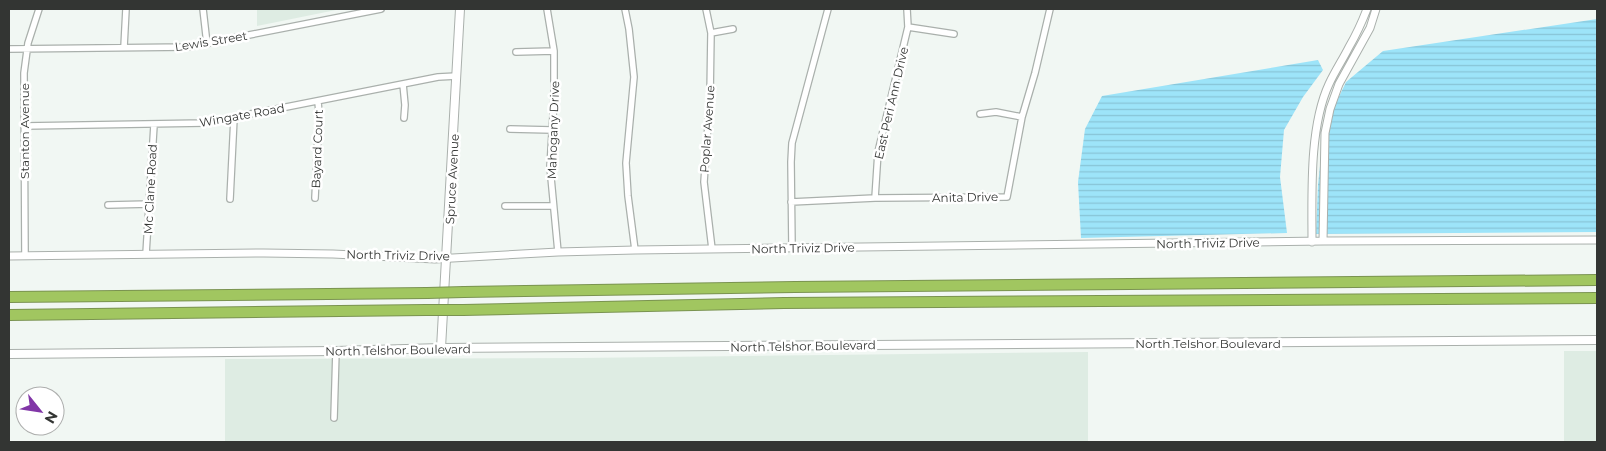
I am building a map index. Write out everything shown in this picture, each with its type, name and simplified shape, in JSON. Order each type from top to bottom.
[{"type":"highway","points":[[9,297],[426,293],[805,286],[1597,280]]},
{"type":"highway","points":[[9,315],[463,310],[784,303],[1597,298]]},
{"type":"main road","name":"Spruce Avenue","points":[[441,348],[448,257],[460,9]]},
{"type":"main road","name":"North Telshor Boulevard","points":[[9,354],[336,351],[441,348],[1597,340]]},
{"type":"street","name":"Stanton Avenue","points":[[25,256],[24,73],[27,48],[39,9]]},
{"type":"street","points":[[124,48],[126,9]]},
{"type":"street","points":[[203,9],[207,44]]},
{"type":"street","name":"Lewis Street","points":[[9,49],[181,47],[207,44],[380,9]]},
{"type":"street","name":"Mahogany Drive","points":[[547,9],[554,51],[554,99],[550,167],[558,252]]},
{"type":"street","points":[[625,9],[634,77],[626,164],[635,250]]},
{"type":"street","name":"Poplar Avenue","points":[[706,9],[711,33],[710,97],[704,182],[712,249]]},
{"type":"street","points":[[792,248],[792,143],[828,9]]},
{"type":"street","name":"East Peri Ann Drive","points":[[875,198],[878,152],[908,27],[907,9]]},
{"type":"street","name":"Anita Drive","points":[[791,202],[875,198],[1006,196],[1022,117],[1036,73],[1050,9]]},
{"type":"street","points":[[1312,242],[1315,130],[1329,84],[1351,45],[1367,9]]},
{"type":"street","points":[[1324,241],[1324,139],[1328,117],[1339,84],[1370,28],[1376,9]]},
{"type":"street","points":[[908,27],[954,34]]},
{"type":"street","points":[[711,33],[733,29]]},
{"type":"street","points":[[516,52],[554,51]]},
{"type":"street","name":"Wingate Road","points":[[24,126],[195,124],[234,118],[442,76],[457,76]]},
{"type":"street","points":[[403,84],[404,118]]},
{"type":"street","name":"Bayard Court","points":[[315,198],[318,101]]},
{"type":"street","points":[[980,114],[996,112],[1022,117]]},
{"type":"street","points":[[230,199],[234,118]]},
{"type":"street","name":"Mc Clane Road","points":[[146,254],[154,124]]},
{"type":"street","points":[[510,129],[552,130]]},
{"type":"street","points":[[108,205],[150,204]]},
{"type":"street","points":[[505,206],[553,206]]},
{"type":"street","name":"North Triviz Drive","points":[[9,256],[264,253],[333,254],[401,258],[635,250],[1324,241],[1597,240]]},
{"type":"street","points":[[334,418],[336,351]]},
{"type":"shaded area","points":[[257,9],[341,9],[257,26]]},
{"type":"shaded area","points":[[1564,351],[1597,351],[1597,442],[1564,442]]},
{"type":"shaded area","points":[[1088,352],[1088,442],[225,442],[225,359],[580,358]]},
{"type":"water","points":[[1597,19],[1597,232],[1316,234],[1318,185],[1324,128],[1346,82],[1383,51]]},
{"type":"water","points":[[1318,60],[1323,70],[1303,97],[1284,130],[1280,177],[1287,233],[1081,238],[1078,182],[1085,129],[1102,96]]}]
